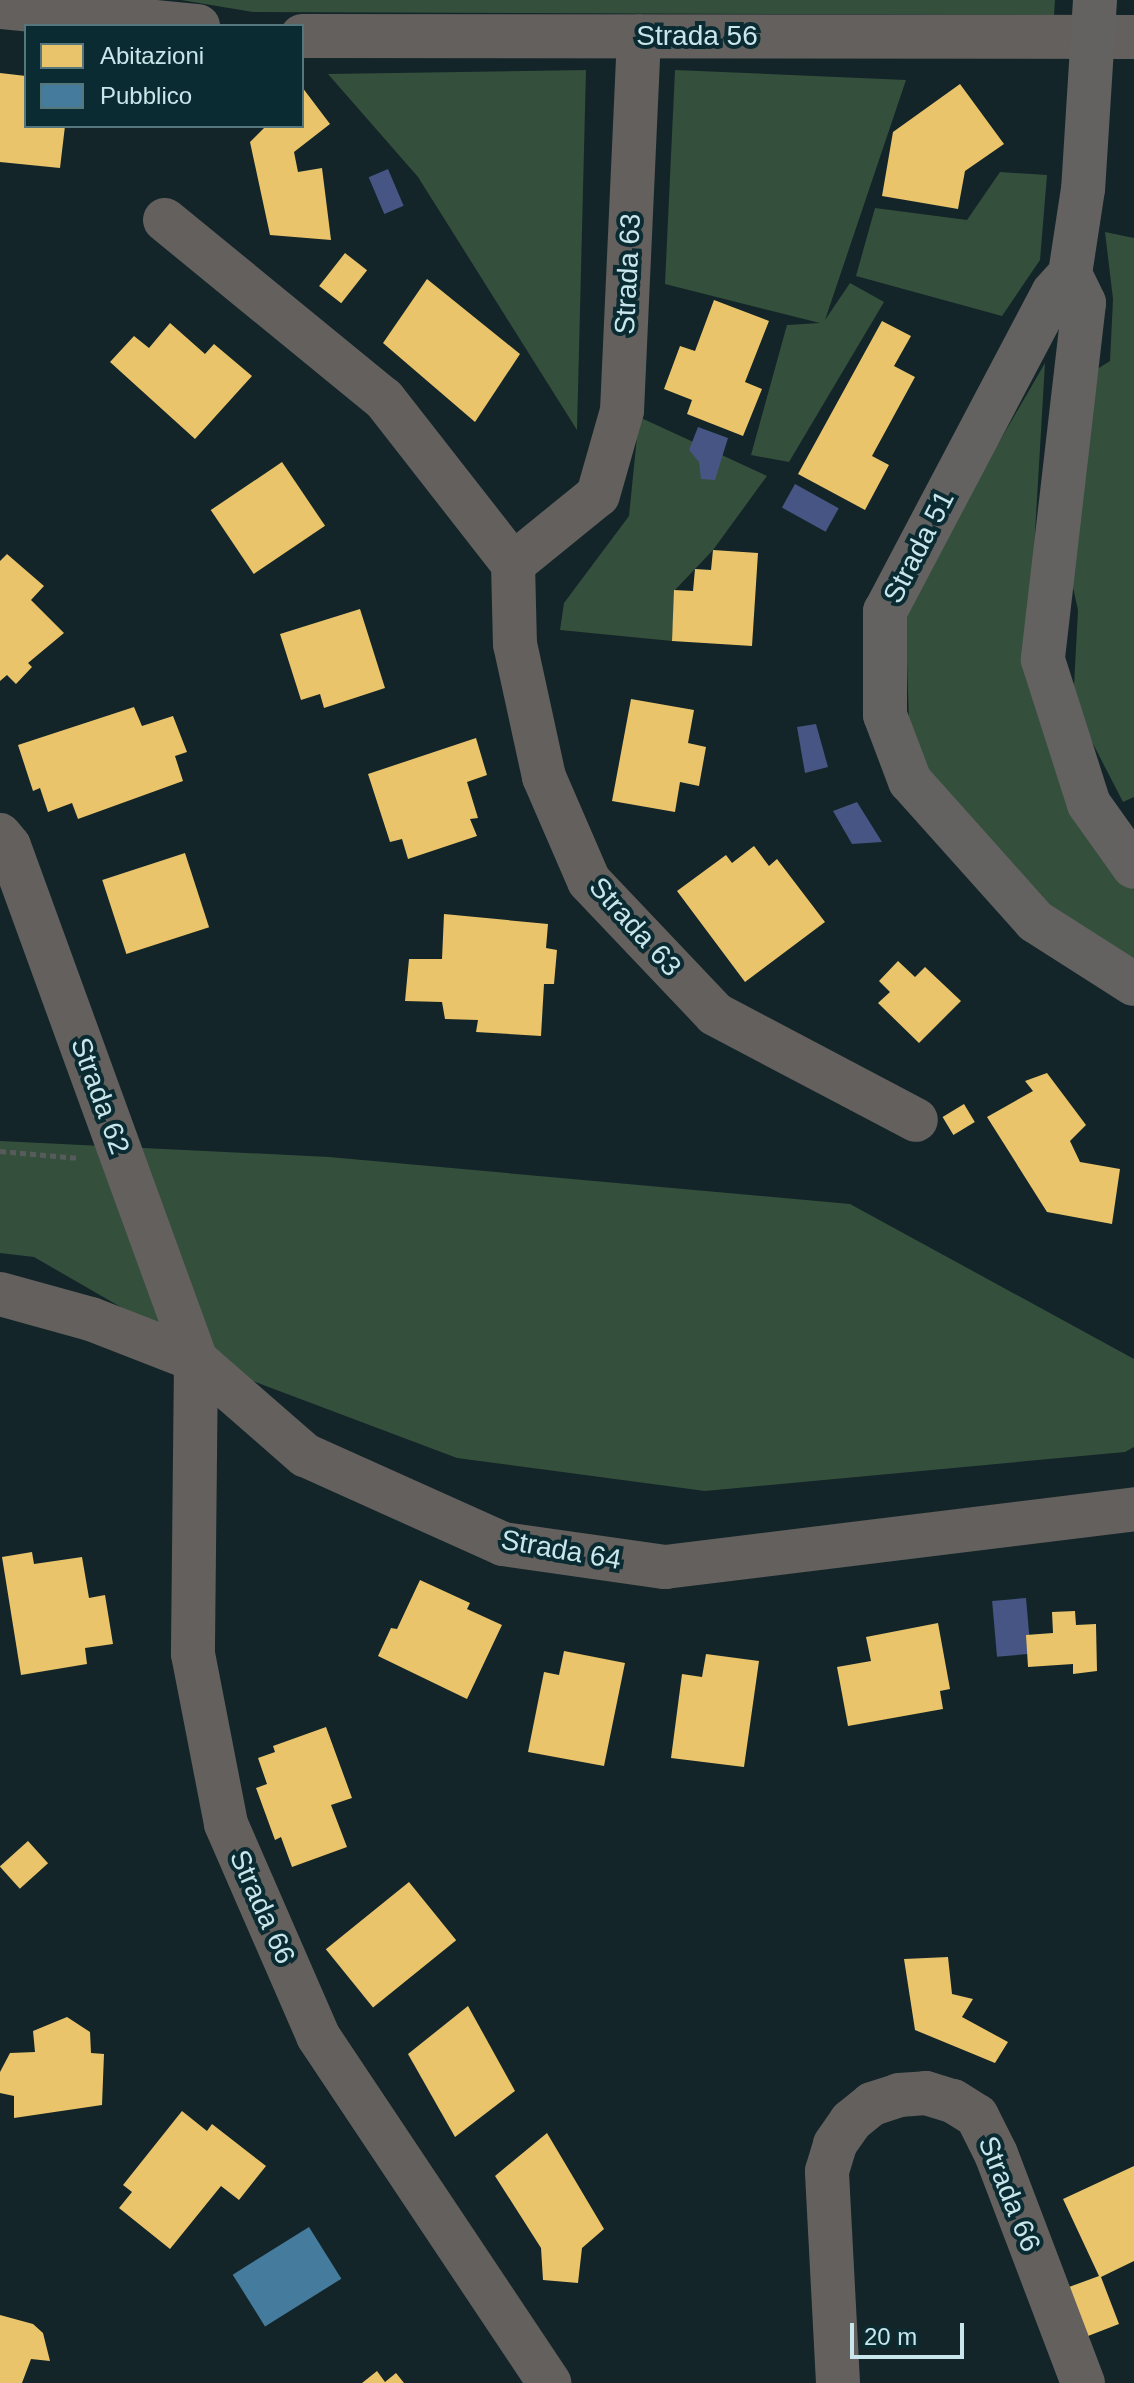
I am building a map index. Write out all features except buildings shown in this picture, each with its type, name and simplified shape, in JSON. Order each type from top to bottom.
[{"type":"street","points":[[0,7],[177,24]]},
{"type":"street","name":"Strada 56","points":[[304,36],[639,36],[1107,25]]},
{"type":"street","name":"Strada 51","points":[[1107,25],[1070,274],[1053,293],[885,611],[885,715],[910,781],[1035,921],[1134,984]]},
{"type":"street","name":"Strada 63","points":[[639,36],[622,411],[598,495],[513,564],[515,644],[544,777],[589,881],[715,1014],[916,1120]]},
{"type":"street","points":[[165,220],[384,399],[513,564]]},
{"type":"street","name":"Strada 51","points":[[1070,274],[1084,303],[1043,660],[1089,804],[1134,867]]},
{"type":"street","name":"Strada 62","points":[[0,835],[9,846],[196,1360]]},
{"type":"street","name":"Strada 64","points":[[0,1294],[91,1319],[196,1360],[305,1455],[503,1544],[665,1567],[1134,1509]]},
{"type":"street","name":"Strada 66","points":[[196,1360],[193,1654],[226,1824],[318,2036],[549,2383]]},
{"type":"street","name":"Strada 66","points":[[838,2383],[827,2171],[835,2144],[851,2121],[872,2104],[899,2095],[926,2093],[953,2101],[977,2116],[996,2154],[1083,2383]]},
{"type":"path","points":[[0,1151],[125,1166]]},
{"type":"green space","points":[[181,0],[1055,0],[1054,15],[253,12]]},
{"type":"green space","points":[[586,70],[577,430],[418,177],[328,74]]},
{"type":"green space","points":[[675,70],[906,80],[825,320],[850,283],[884,302],[789,462],[751,455],[787,325],[820,323],[665,284]]},
{"type":"green space","points":[[1000,172],[1047,175],[1040,260],[1002,316],[856,276],[875,208],[967,220]]},
{"type":"green space","points":[[1105,232],[1134,238],[1134,797],[1123,802],[1073,705],[1078,610],[1060,529],[1078,381],[1110,361],[1113,299]]},
{"type":"green space","points":[[1045,363],[1028,652],[1075,799],[1134,890],[1134,958],[1038,904],[933,782],[909,722],[905,604]]},
{"type":"green space","points":[[639,417],[767,476],[713,550],[675,590],[672,641],[560,630],[564,603],[629,516]]},
{"type":"green space","points":[[0,1141],[329,1157],[850,1204],[1134,1359],[1134,1447],[1125,1452],[705,1491],[457,1458],[242,1377],[34,1257],[0,1253]]},
{"type":"water","points":[[388,169],[404,206],[384,214],[369,177]]},
{"type":"water","points":[[698,427],[728,438],[715,480],[701,479],[699,462],[689,450]]},
{"type":"water","points":[[795,484],[839,508],[826,532],[782,508]]},
{"type":"water","points":[[816,724],[828,767],[805,773],[797,727]]},
{"type":"water","points":[[857,802],[882,842],[852,844],[833,811]]},
{"type":"water","points":[[1026,1598],[1031,1654],[997,1657],[992,1601]]}]
